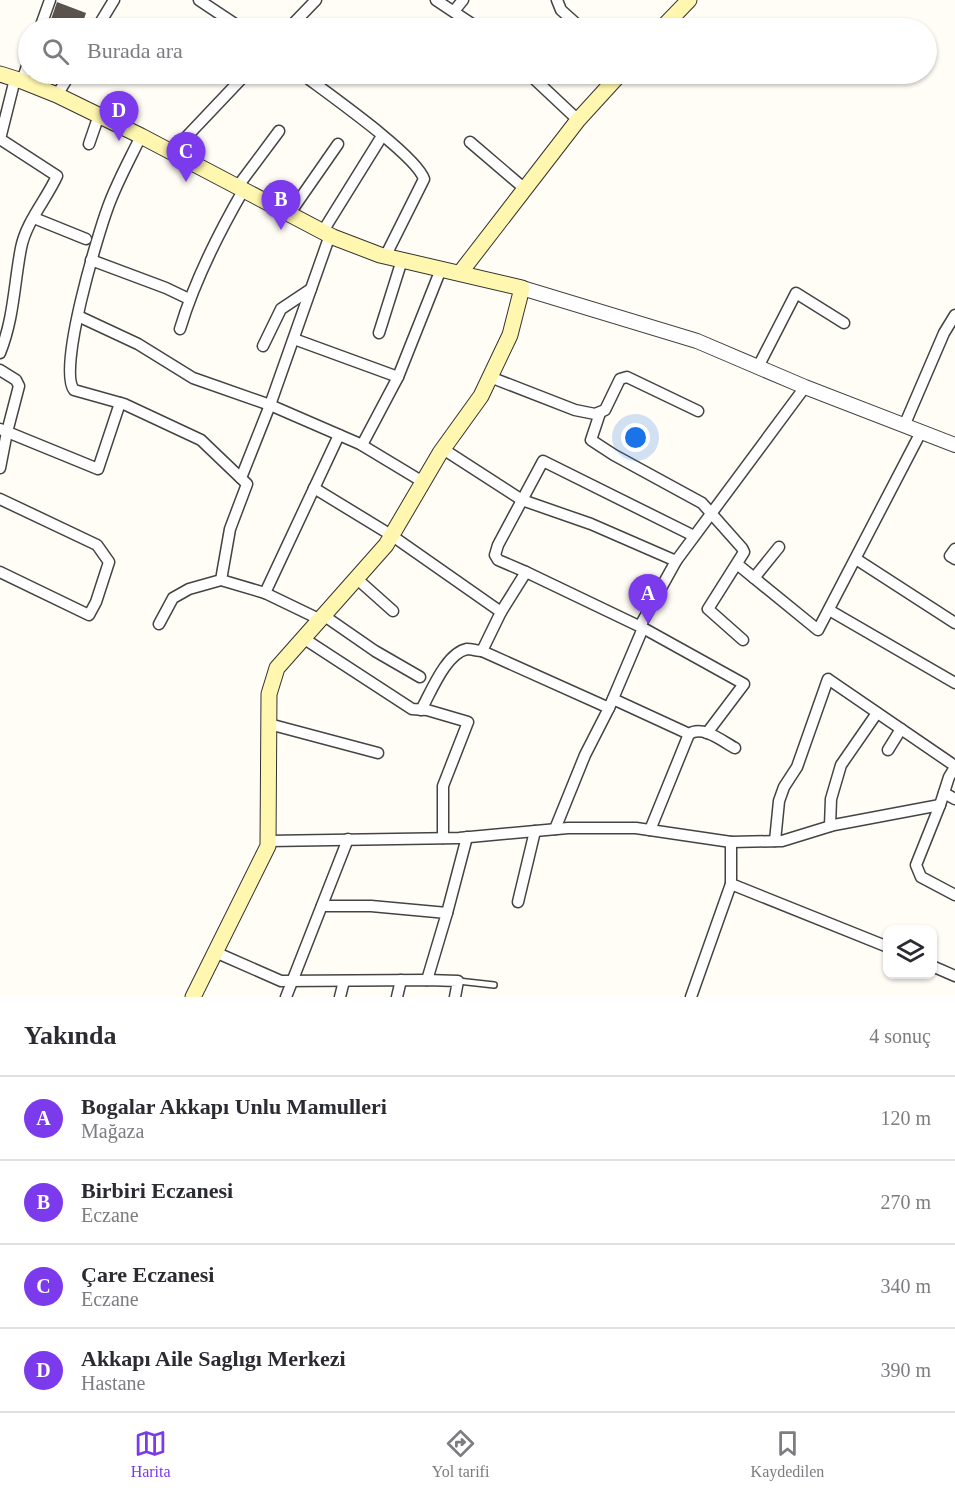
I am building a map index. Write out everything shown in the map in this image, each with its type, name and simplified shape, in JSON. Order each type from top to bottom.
[{"type":"main road","points":[[672,18],[689,0]]},
{"type":"main road","points":[[28,84],[57,95],[173,151],[326,233],[385,256],[522,288],[510,335],[481,396],[442,449],[386,545],[278,668],[269,694],[268,846],[194,997]]},
{"type":"main road","points":[[460,273],[578,120],[611,84]]},
{"type":"street","points":[[44,18],[50,0]]},
{"type":"street","points":[[103,18],[114,0]]},
{"type":"street","points":[[200,0],[226,18]]},
{"type":"street","points":[[299,18],[316,0]]},
{"type":"street","points":[[436,0],[464,18]]},
{"type":"street","points":[[454,11],[464,0]]},
{"type":"street","points":[[557,0],[561,10],[570,18]]},
{"type":"street","points":[[0,353],[9,329],[21,246],[57,176],[0,139],[12,78]]},
{"type":"street","points":[[57,95],[64,84]]},
{"type":"street","points":[[173,151],[237,84]]},
{"type":"street","points":[[315,84],[403,153],[422,174],[423,179],[385,256]]},
{"type":"street","points":[[540,84],[578,120]]},
{"type":"street","points":[[89,144],[99,115]]},
{"type":"street","points":[[180,329],[189,299],[241,187],[279,131]]},
{"type":"street","points":[[141,136],[108,204],[91,260],[71,350],[69,375],[71,387],[74,390],[120,403],[201,440],[247,484],[230,529],[221,580]]},
{"type":"street","points":[[241,478],[294,339],[311,289],[326,233],[382,136]]},
{"type":"street","points":[[470,142],[525,189]]},
{"type":"street","points":[[290,213],[338,144]]},
{"type":"street","points":[[34,218],[86,239]]},
{"type":"street","points":[[91,260],[189,299]]},
{"type":"street","points":[[379,333],[402,260]]},
{"type":"street","points":[[362,445],[398,377],[441,269]]},
{"type":"street","points":[[522,288],[697,341],[805,387],[955,445]]},
{"type":"street","points":[[263,346],[280,309],[311,289]]},
{"type":"street","points":[[758,367],[796,293],[844,323]]},
{"type":"street","points":[[904,426],[944,333],[955,315]]},
{"type":"street","points":[[78,316],[138,344],[193,378],[270,405],[362,445],[423,482]]},
{"type":"street","points":[[294,339],[398,377]]},
{"type":"street","points":[[0,370],[16,380],[19,386],[3,430],[0,468]]},
{"type":"street","points":[[490,377],[574,410],[600,413],[605,410],[620,379],[627,377],[698,411]]},
{"type":"street","points":[[555,829],[585,755],[611,703],[641,627],[676,561],[805,387]]},
{"type":"street","points":[[3,430],[98,469],[120,403]]},
{"type":"street","points":[[600,413],[591,440],[702,503],[742,548],[744,552],[708,609],[743,640]]},
{"type":"street","points":[[737,564],[818,630],[921,432]]},
{"type":"street","points":[[265,593],[339,435]]},
{"type":"street","points":[[442,449],[522,500],[591,524],[676,561]]},
{"type":"street","points":[[694,536],[543,461],[495,555],[498,560],[641,627],[744,684],[707,733]]},
{"type":"street","points":[[314,488],[391,536],[501,612]]},
{"type":"street","points":[[0,499],[97,545],[110,562],[89,615],[0,572]]},
{"type":"street","points":[[754,578],[779,547]]},
{"type":"street","points":[[955,549],[950,556],[955,559]]},
{"type":"street","points":[[856,559],[955,623]]},
{"type":"street","points":[[482,651],[501,612],[525,572]]},
{"type":"street","points":[[356,578],[393,611]]},
{"type":"street","points":[[159,624],[173,598],[189,589],[221,580],[265,593],[321,617],[420,677]]},
{"type":"street","points":[[829,610],[955,683]]},
{"type":"street","points":[[303,638],[412,709],[468,722],[443,786],[443,838]]},
{"type":"street","points":[[421,710],[446,664],[455,655],[467,649],[482,651],[689,734]]},
{"type":"street","points":[[776,841],[779,801],[784,787],[797,767],[828,679],[955,766],[916,865],[921,877],[955,895]]},
{"type":"street","points":[[830,826],[831,799],[841,765],[877,713]]},
{"type":"street","points":[[269,724],[378,753]]},
{"type":"street","points":[[888,750],[901,729]]},
{"type":"street","points":[[650,830],[689,734],[694,730],[707,733],[735,748]]},
{"type":"street","points":[[944,793],[955,799]]},
{"type":"street","points":[[268,841],[443,838],[555,829],[636,828],[731,842],[776,841],[830,826],[940,805]]},
{"type":"street","points":[[518,902],[535,831]]},
{"type":"street","points":[[427,980],[466,837]]},
{"type":"street","points":[[286,997],[348,839]]},
{"type":"street","points":[[691,997],[731,884],[731,842]]},
{"type":"street","points":[[731,884],[883,945]]},
{"type":"street","points":[[322,906],[371,906],[447,913]]},
{"type":"street","points":[[215,952],[281,981],[458,981],[455,997]]},
{"type":"street","points":[[937,968],[955,976]]},
{"type":"street","points":[[397,997],[401,980]]},
{"type":"street","points":[[340,997],[344,981]]},
{"type":"lane","points":[[458,981],[494,985]]},
{"type":"building","points":[[57,2],[86,13],[84,18],[51,18]]},
{"type":"place","name":"Akkapı Aile Saglıgı Merkezi","points":[[119,141]]},
{"type":"place","name":"Çare Eczanesi","points":[[186,182]]},
{"type":"place","name":"Birbiri Eczanesi","points":[[281,230]]},
{"type":"place","name":"Bogalar Akkapı Unlu Mamulleri","points":[[648,624]]}]
